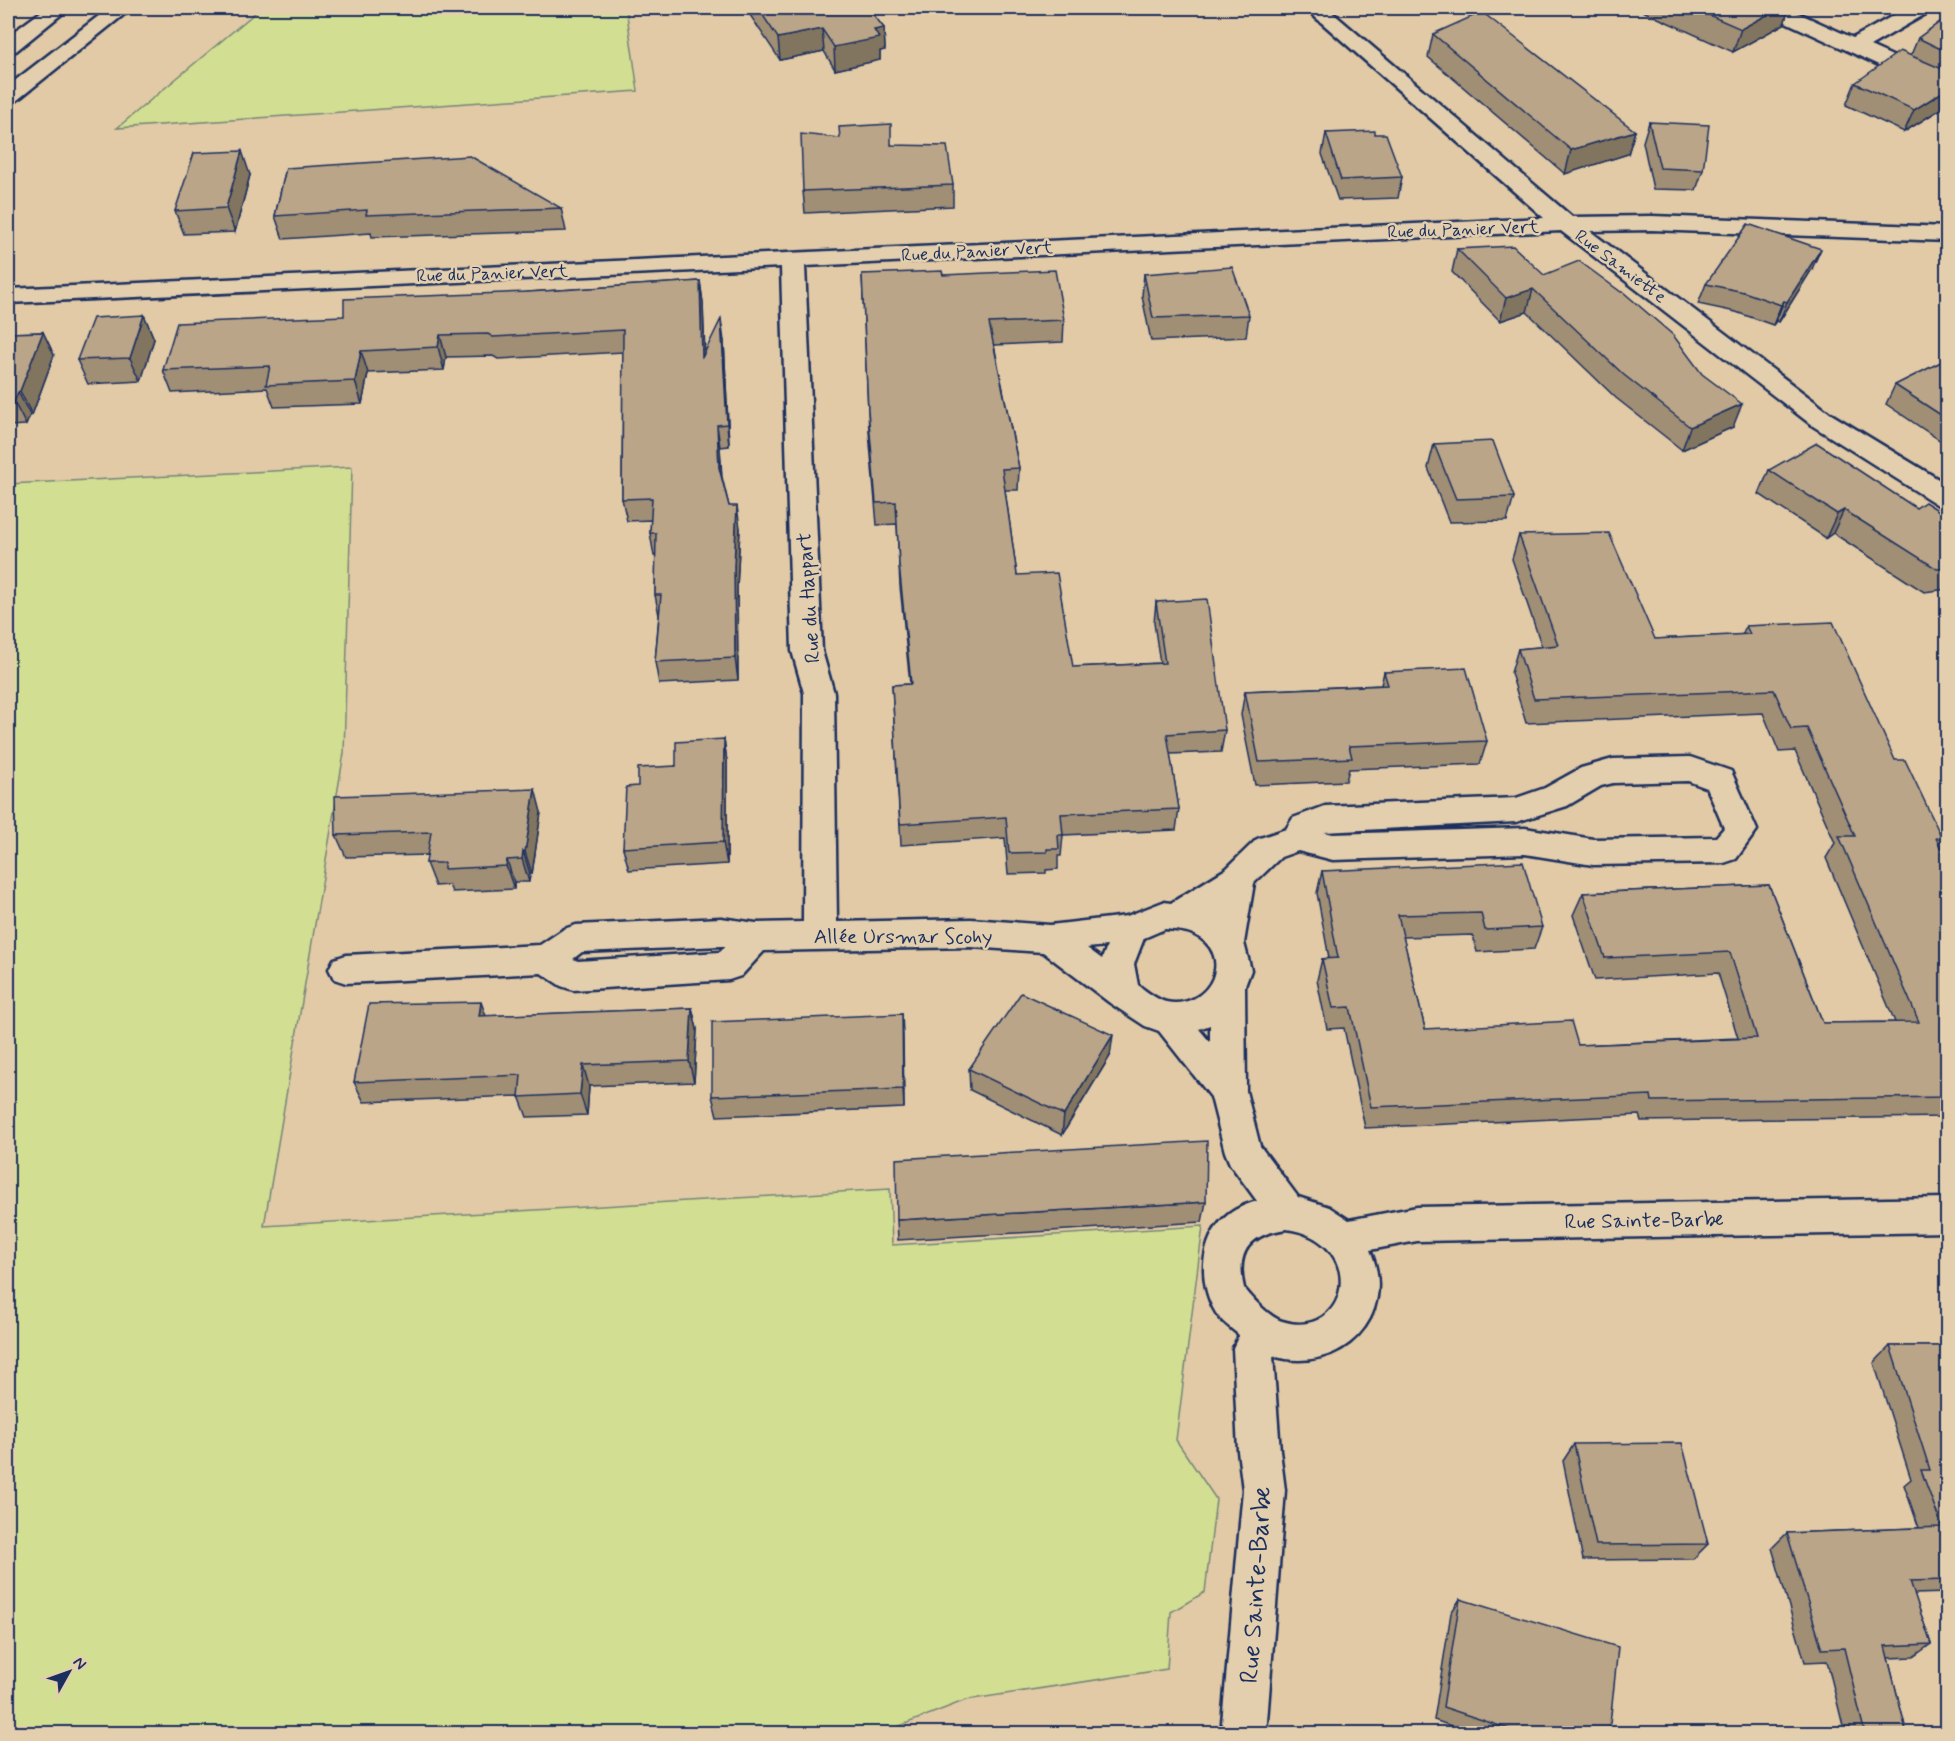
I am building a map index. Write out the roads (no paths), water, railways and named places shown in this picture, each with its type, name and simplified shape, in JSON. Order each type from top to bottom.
[{"type":"main road","points":[[8,46],[59,8]]},
{"type":"main road","points":[[8,96],[122,8]]},
{"type":"main road","name":"Rue Samiette","points":[[1315,8],[1566,224],[1822,420],[1947,498]]},
{"type":"main road","points":[[1771,8],[1947,90]]},
{"type":"main road","points":[[1854,46],[1922,8]]},
{"type":"main road","name":"Rue du Panier Vert","points":[[8,296],[1566,224],[1652,223],[1947,234]]},
{"type":"main road","name":"Rue du Happart","points":[[793,260],[807,651],[819,693],[820,936]]},
{"type":"main road","points":[[1176,917],[1238,878],[1269,848],[1298,838],[1333,847],[1525,841],[1605,852],[1724,850],[1741,830],[1720,780],[1690,769],[1603,773],[1592,776],[1556,797],[1516,810],[1325,818],[1304,827],[1298,838]]},
{"type":"main road","points":[[1050,939],[1157,1016],[1182,1018],[1207,1012],[1228,986],[1234,970],[1227,943],[1238,878]]},
{"type":"main road","points":[[1122,993],[1117,964],[1130,929],[1163,915],[1202,922],[1227,943]]},
{"type":"main road","name":"Allée Ursmar Scohy","points":[[346,969],[546,959],[573,976],[729,966],[756,937],[971,933],[1050,939],[1130,929]]},
{"type":"main road","points":[[1228,986],[1228,1091],[1243,1152],[1287,1212]]},
{"type":"main road","points":[[1169,1017],[1228,1091]]},
{"type":"main road","points":[[1287,1212],[1308,1215],[1327,1224],[1343,1238],[1356,1257],[1361,1279],[1359,1300],[1349,1319],[1332,1333],[1310,1341],[1286,1340],[1263,1332],[1229,1300],[1222,1278],[1222,1257],[1230,1238],[1245,1224],[1265,1215],[1287,1212]]},
{"type":"main road","name":"Rue Sainte-Barbe","points":[[1343,1238],[1416,1224],[1947,1215]]},
{"type":"main road","name":"Rue Sainte-Barbe","points":[[1244,1734],[1264,1490],[1259,1452],[1253,1348],[1263,1332]]}]
